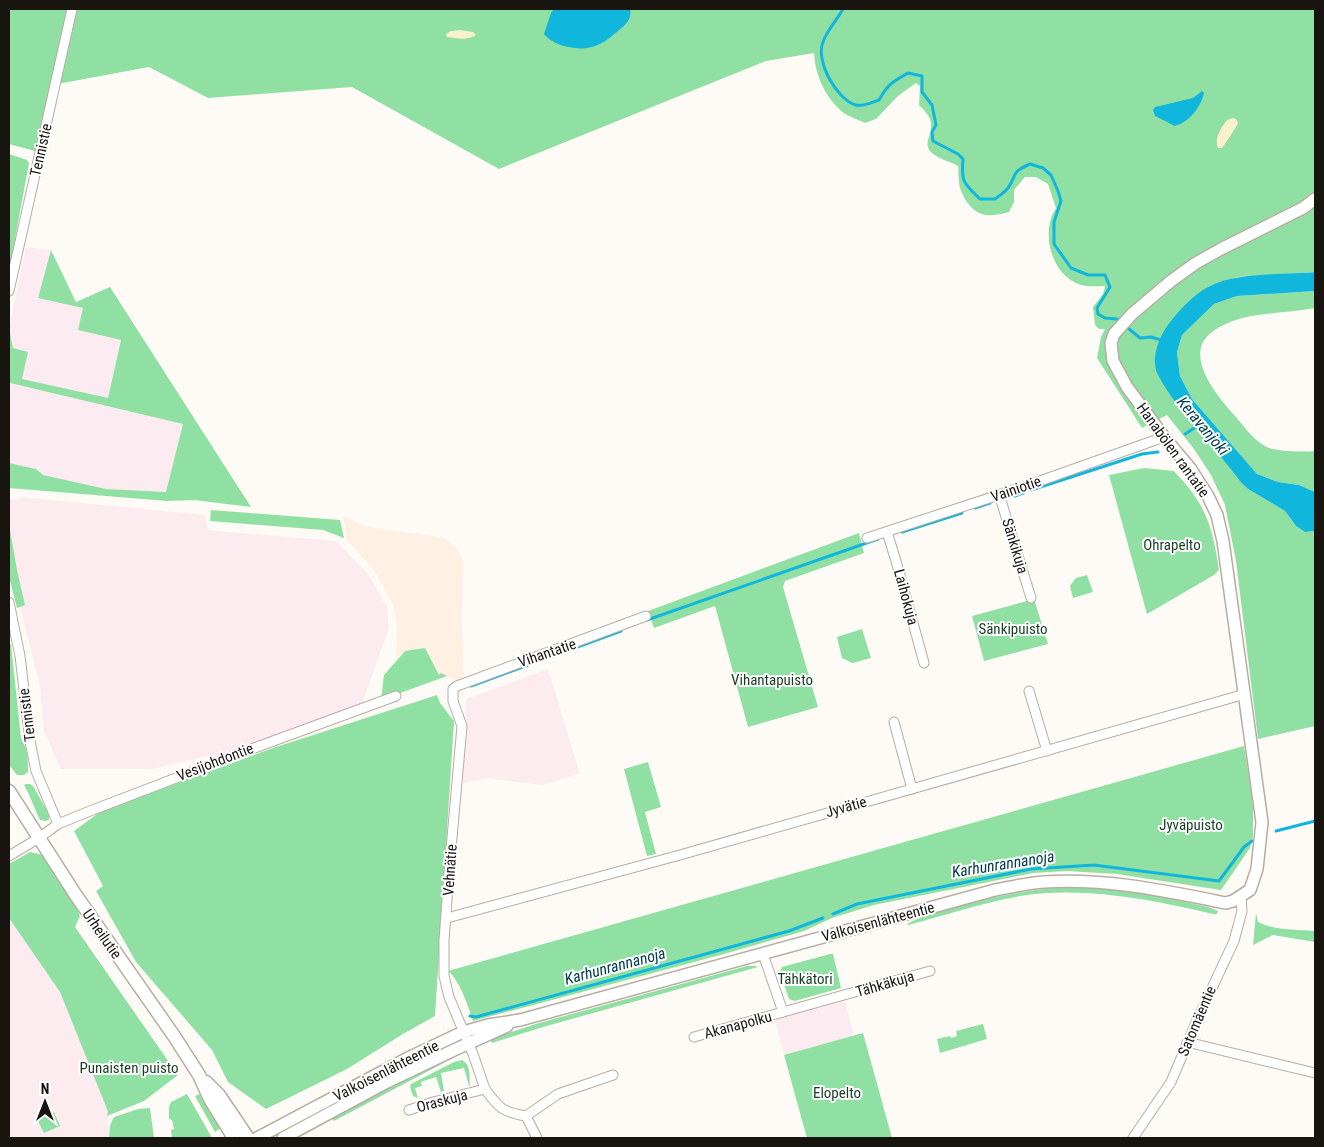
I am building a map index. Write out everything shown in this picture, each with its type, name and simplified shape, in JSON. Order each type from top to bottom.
[{"type":"main road","name":"Urheilutie","points":[[9,791],[75,894],[174,1036],[199,1075],[210,1099],[234,1138]]},
{"type":"main road","name":"Urheilutie","points":[[199,1075],[219,1095],[248,1138]]},
{"type":"street","name":"Tennistie","points":[[9,291],[72,9]]},
{"type":"street","name":"Hanabölen rantatie","points":[[1241,897],[1250,890],[1257,869],[1262,822],[1228,573],[1217,515],[1208,496],[1190,468],[1126,387],[1117,371],[1111,350],[1113,338],[1118,329],[1132,314],[1171,281],[1196,263],[1303,208],[1315,199]]},
{"type":"street","name":"Vainiotie","points":[[867,538],[1164,437]]},
{"type":"street","name":"Sänkikuja","points":[[1000,494],[1031,598]]},
{"type":"street","name":"Laihokuja","points":[[887,532],[924,663]]},
{"type":"street","name":"Tennistie","points":[[9,602],[20,656],[30,741],[36,771],[58,824]]},
{"type":"street","name":"Vihantatie","points":[[452,694],[456,686],[646,616]]},
{"type":"street","points":[[1029,691],[1047,751]]},
{"type":"street","name":"Vehnätie","points":[[452,694],[462,726],[455,787],[444,940],[444,976],[449,997],[467,1044]]},
{"type":"street","name":"Jyvätie","points":[[447,918],[680,855],[1245,694]]},
{"type":"street","name":"Vesijohdontie","points":[[9,856],[58,824],[179,776],[396,696]]},
{"type":"street","points":[[894,722],[912,789]]},
{"type":"street","name":"Valkoisenlähteentie","points":[[257,1138],[408,1058],[463,1032],[488,1025],[520,1020],[995,890],[1043,882],[1082,881],[1120,884],[1226,903],[1241,897]]},
{"type":"street","name":"Satomäentie","points":[[1133,1138],[1171,1082],[1187,1042],[1234,941],[1242,911],[1241,897]]},
{"type":"street","points":[[764,954],[783,1012]]},
{"type":"street","name":"Tähkäkuja","points":[[783,1012],[930,971]]},
{"type":"street","name":"Akanapolku","points":[[694,1037],[783,1012]]},
{"type":"street","name":"Valkoisenlähteentie","points":[[283,1138],[387,1082],[520,1020]]},
{"type":"street","points":[[1187,1042],[1315,1072]]},
{"type":"street","name":"Oraskuja","points":[[409,1110],[433,1102],[485,1090],[467,1044]]},
{"type":"street","points":[[485,1090],[504,1111],[526,1116],[558,1094],[613,1075]]},
{"type":"street","points":[[526,1116],[537,1138]]},
{"type":"shaded area","points":[[26,247],[51,250],[38,298],[83,308],[78,330],[121,340],[108,399],[22,379],[9,328]]},
{"type":"shaded area","points":[[10,383],[183,424],[167,492],[106,489],[43,475],[36,469],[9,463]]},
{"type":"shaded area","points":[[20,497],[205,515],[208,530],[336,541],[368,574],[387,607],[389,628],[362,704],[238,749],[151,769],[61,769],[44,732],[40,686],[20,607],[9,548],[9,499],[19,500]]},
{"type":"shaded area","points":[[343,516],[361,525],[383,530],[423,534],[445,539],[458,549],[463,561],[462,623],[464,678],[457,681],[441,673],[439,675],[405,651],[396,660],[397,629],[394,606],[374,570],[347,540]]},
{"type":"shaded area","points":[[548,669],[580,774],[542,785],[487,778],[459,784],[466,725],[466,699]]},
{"type":"shaded area","points":[[9,918],[60,992],[108,1112],[109,1138],[9,1138]]},
{"type":"shaded area","points":[[845,1001],[854,1036],[784,1055],[775,1020]]},
{"type":"green space","points":[[9,9],[1315,9],[1315,272],[1238,277],[1210,286],[1157,373],[1179,406],[1248,489],[1285,511],[1296,526],[1305,532],[1315,531],[1315,726],[1258,739],[1236,561],[1225,505],[1211,475],[1194,449],[1167,415],[1142,428],[1097,358],[1101,337],[1105,329],[1099,329],[1095,325],[1093,307],[1103,294],[1105,286],[1081,285],[1062,273],[1056,263],[1051,252],[1049,229],[1051,218],[1056,208],[1048,184],[1036,177],[1025,177],[1014,190],[1014,202],[1009,212],[985,215],[971,207],[960,187],[958,166],[936,156],[928,148],[931,121],[919,105],[920,86],[916,83],[898,96],[876,119],[865,123],[842,112],[829,98],[818,76],[814,53],[766,61],[499,169],[352,87],[208,98],[149,67],[52,85],[35,151],[9,144]]},
{"type":"green space","points":[[9,154],[27,160],[29,163],[9,272]]},
{"type":"green space","points":[[51,250],[76,302],[110,287],[251,507],[194,500],[167,501],[9,488],[9,463],[36,469],[43,475],[106,489],[166,492],[183,424],[9,384],[9,328],[13,348],[28,352],[22,379],[108,398],[121,340],[78,330],[83,308],[38,298]]},
{"type":"green space","points":[[1315,291],[1315,308],[1262,314],[1236,320],[1212,332],[1203,341],[1200,352],[1201,364],[1213,388],[1255,439],[1274,449],[1315,451],[1315,492],[1299,485],[1278,482],[1257,474],[1192,399],[1180,376],[1177,352],[1182,335],[1214,304],[1237,296]]},
{"type":"green space","name":"Ohrapelto","points":[[1144,468],[1174,471],[1194,494],[1210,527],[1219,570],[1214,575],[1147,614],[1109,475]]},
{"type":"green space","points":[[211,510],[340,520],[344,538],[323,530],[210,521]]},
{"type":"green space","points":[[9,524],[25,605],[17,608],[9,577]]},
{"type":"green space","name":"Vihantapuisto","points":[[859,533],[864,553],[785,581],[783,587],[818,707],[748,727],[715,606],[654,628],[648,611]]},
{"type":"green space","points":[[1087,575],[1093,592],[1073,598],[1070,586],[1076,578]]},
{"type":"green space","name":"Sänkipuisto","points":[[1034,599],[1048,644],[984,661],[972,616]]},
{"type":"green space","points":[[862,629],[871,658],[852,663],[842,658],[837,637]]},
{"type":"green space","points":[[9,644],[11,644],[21,738],[28,759],[28,772],[24,775],[17,775],[9,765]]},
{"type":"green space","points":[[425,648],[439,675],[441,673],[447,676],[381,700],[384,675],[405,651]]},
{"type":"green space","points":[[437,695],[440,703],[454,721],[435,1016],[347,1069],[266,1109],[228,1082],[212,1050],[136,962],[96,891],[103,886],[74,831],[100,812],[273,748]]},
{"type":"green space","name":"Jyväpuisto","points":[[1244,746],[1253,802],[1253,837],[1250,848],[1221,890],[1117,874],[1067,871],[1033,873],[874,905],[832,918],[804,931],[473,1021],[460,987],[448,971]]},
{"type":"green space","points":[[648,762],[661,807],[645,812],[656,854],[647,856],[624,769]]},
{"type":"green space","points":[[24,785],[33,786],[49,814],[49,820],[40,820]]},
{"type":"green space","name":"Punaisten puisto","points":[[30,852],[43,855],[73,899],[80,916],[75,927],[178,1075],[144,1101],[107,1116],[108,1112],[105,1104],[60,992],[9,918],[9,864]]},
{"type":"green space","points":[[1088,886],[1144,893],[1208,907],[1218,911],[1217,914],[1213,914],[1121,896],[1051,893],[1027,895],[997,901],[907,924],[932,914],[991,898],[1039,890]]},
{"type":"green space","points":[[1256,913],[1258,922],[1265,925],[1315,931],[1315,942],[1273,935],[1253,945]]},
{"type":"green space","name":"Tähkätori","points":[[833,954],[841,988],[795,1001],[789,999],[780,972],[782,967]]},
{"type":"green space","points":[[747,966],[758,967],[492,1043],[490,1039],[539,1023]]},
{"type":"green space","points":[[983,1024],[987,1039],[940,1053],[937,1039],[950,1036],[951,1038],[957,1036],[956,1031]]},
{"type":"green space","name":"Elopelto","points":[[863,1033],[892,1138],[807,1138],[784,1055]]},
{"type":"green space","points":[[452,1055],[453,1058],[334,1121],[332,1118],[370,1096]]},
{"type":"green space","points":[[462,1060],[469,1068],[470,1086],[464,1068],[441,1073],[444,1091],[441,1092],[436,1077],[421,1082],[422,1086],[415,1088],[418,1098],[413,1096],[411,1084],[454,1062]]},
{"type":"green space","points":[[187,1094],[212,1138],[172,1138],[171,1130],[174,1129],[172,1120],[169,1119],[169,1107],[171,1102]]},
{"type":"green space","points":[[199,1094],[221,1128],[215,1132],[195,1096]]},
{"type":"green space","points":[[150,1108],[154,1138],[109,1138],[110,1125],[114,1117],[138,1109]]},
{"type":"green space","points":[[54,1112],[60,1126],[44,1133],[37,1119]]},
{"type":"sand","points":[[451,31],[473,32],[476,35],[466,39],[447,37],[446,34]]},
{"type":"sand","points":[[1236,119],[1237,125],[1222,148],[1218,148],[1217,140],[1222,126],[1227,120]]},
{"type":"water","points":[[554,9],[630,9],[630,13],[626,24],[605,41],[593,47],[572,48],[551,40],[544,34]]},
{"type":"water","points":[[1202,91],[1204,93],[1197,109],[1180,124],[1175,126],[1155,116],[1153,110],[1155,107],[1193,98]]},
{"type":"water","name":"Keravanjoki","points":[[1315,272],[1315,291],[1237,296],[1214,304],[1182,335],[1177,352],[1180,376],[1192,399],[1257,474],[1278,482],[1299,485],[1315,492],[1315,531],[1305,532],[1296,526],[1285,511],[1248,489],[1240,481],[1166,389],[1156,370],[1155,358],[1161,336],[1173,318],[1190,300],[1210,286],[1233,278],[1247,276]]},
{"type":"waterway","points":[[843,9],[827,33],[821,50],[829,79],[842,96],[856,105],[865,105],[879,100],[891,84],[908,73],[922,76],[922,92],[932,105],[936,125],[932,132],[933,141],[958,154],[963,159],[963,178],[980,199],[995,199],[1000,196],[1011,184],[1016,172],[1023,167],[1030,164],[1043,168],[1051,175],[1061,201],[1054,222],[1054,244],[1071,268],[1088,275],[1105,275],[1110,287],[1097,308],[1098,314],[1105,318],[1117,319],[1140,338],[1151,337],[1161,340]]},
{"type":"waterway","name":"Keravanjoki","points":[[1185,434],[1199,425]]},
{"type":"waterway","points":[[1031,490],[1142,454],[1158,452]]},
{"type":"waterway","points":[[1015,496],[1023,493]]},
{"type":"waterway","points":[[975,508],[990,503]]},
{"type":"waterway","points":[[902,532],[962,513]]},
{"type":"waterway","points":[[647,620],[878,539]]},
{"type":"waterway","points":[[542,660],[621,631]]},
{"type":"waterway","points":[[471,686],[528,665]]},
{"type":"waterway","name":"Karhunrannanoja","points":[[1276,831],[1315,821]]},
{"type":"waterway","name":"Karhunrannanoja","points":[[833,914],[857,904],[1031,869],[1094,865],[1219,881],[1244,847],[1252,841]]},
{"type":"waterway","name":"Karhunrannanoja","points":[[470,1016],[476,1017],[789,931],[823,918]]}]
